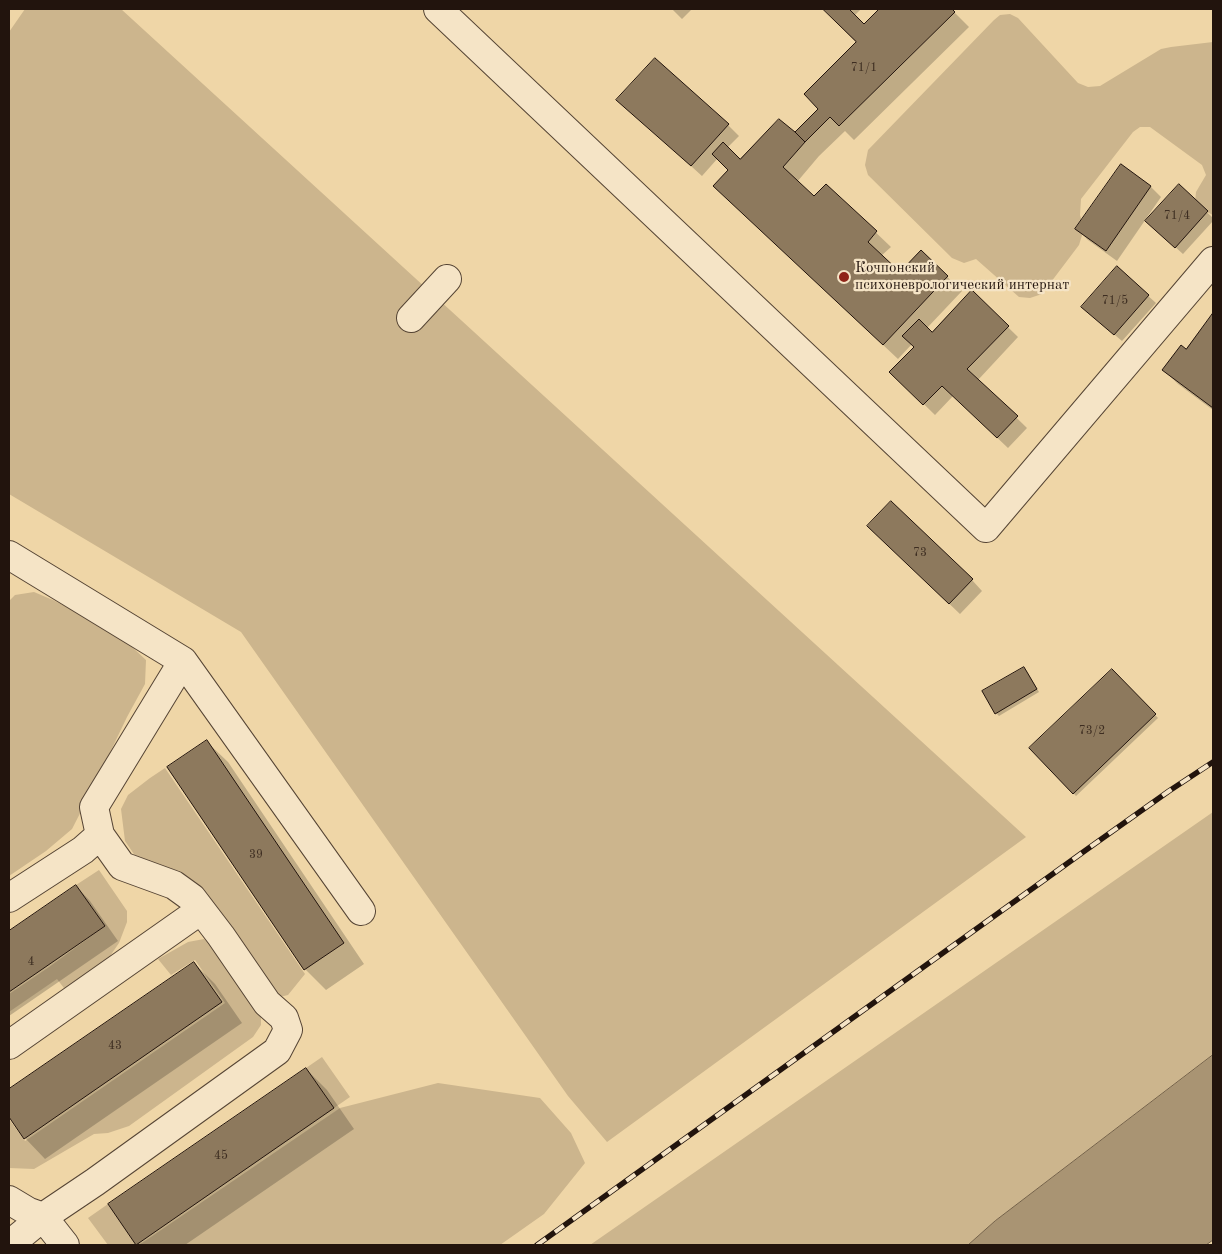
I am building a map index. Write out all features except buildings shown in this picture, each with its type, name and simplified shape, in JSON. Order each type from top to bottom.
[{"type":"lane","points":[[438,9],[986,528],[1213,261]]},
{"type":"lane","points":[[411,318],[447,279]]},
{"type":"lane","points":[[10,560],[182,661],[361,911]]},
{"type":"lane","points":[[10,1245],[44,1217],[277,1051],[288,1030],[284,1018],[267,1003],[192,898],[174,885],[122,866],[100,835],[94,807],[182,661]]},
{"type":"lane","points":[[9,898],[83,850],[100,835]]},
{"type":"lane","points":[[9,1045],[201,910]]},
{"type":"lane","points":[[9,1200],[29,1212],[44,1217],[64,1245]]},
{"type":"shaded area","points":[[25,9],[121,9],[1026,837],[607,1142],[568,1096],[241,632],[9,494],[9,32]]},
{"type":"shaded area","points":[[1010,14],[1018,18],[1078,83],[1088,87],[1100,86],[1161,49],[1213,42],[1213,215],[1199,208],[1195,203],[1196,192],[1206,175],[1202,165],[1150,127],[1140,127],[1133,132],[1081,199],[1080,215],[1084,229],[1079,245],[1042,294],[1030,298],[1019,297],[976,259],[964,263],[952,258],[868,175],[865,165],[868,150],[994,20],[1000,15]]},
{"type":"shaded area","points":[[34,592],[117,633],[146,660],[145,684],[72,829],[46,851],[9,876],[9,601],[15,595]]},
{"type":"shaded area","points":[[165,768],[305,974],[288,995],[280,997],[273,994],[180,871],[138,860],[125,841],[121,809],[128,795]]},
{"type":"shaded area","points":[[1213,812],[1213,1055],[995,1221],[968,1245],[590,1245]]},
{"type":"shaded area","points":[[99,870],[127,911],[127,922],[119,943],[106,962],[67,992],[57,979],[9,1012],[9,994],[105,926],[76,885]]},
{"type":"shaded area","points":[[204,939],[216,947],[261,1006],[261,1025],[253,1037],[129,1126],[108,1133],[94,1134],[34,1169],[9,1168],[9,1119],[25,1141],[225,1003],[195,960],[171,975],[158,959],[188,942]]},
{"type":"shaded area","points":[[1213,1055],[1213,1240],[1206,1245],[968,1245],[995,1221]]},
{"type":"shaded area","points":[[322,1057],[350,1097],[334,1108],[306,1068]]},
{"type":"shaded area","points":[[438,1083],[540,1098],[571,1133],[585,1163],[544,1214],[500,1245],[139,1245],[340,1108]]},
{"type":"shaded area","points":[[108,1204],[136,1245],[108,1245],[88,1218]]},
{"type":"railway","points":[[537,1245],[1086,850],[1213,762]]},
{"type":"place","name":"Кочпонский психоневрологический интернат","points":[[844,277]]}]
